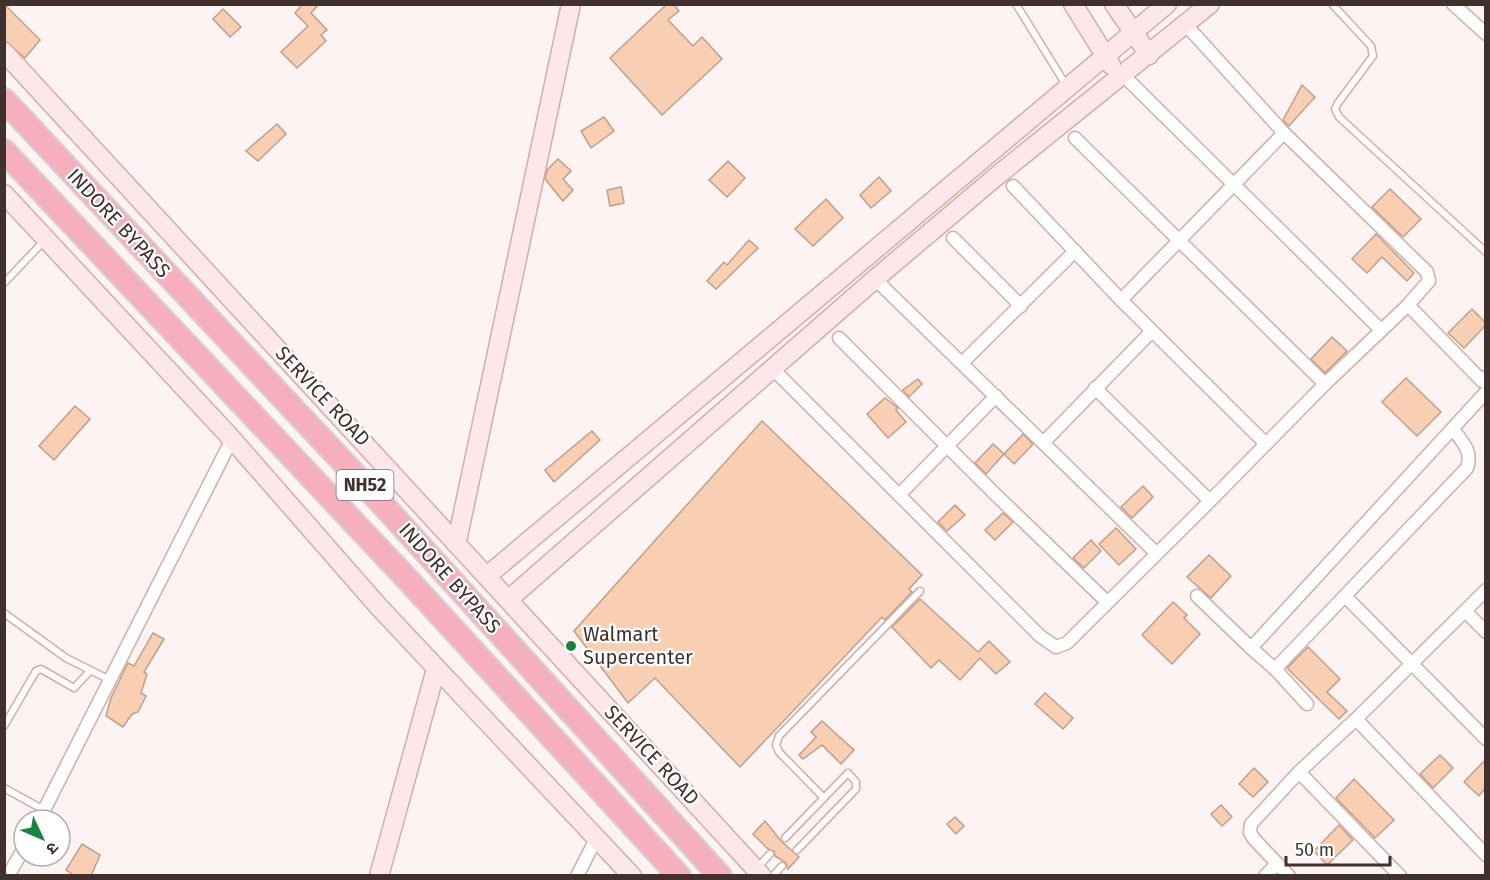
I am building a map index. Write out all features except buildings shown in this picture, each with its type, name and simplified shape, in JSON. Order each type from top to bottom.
[{"type":"highway","name":"INDORE BYPASS","points":[[4,100],[375,495],[720,876]]},
{"type":"highway","name":"INDORE BYPASS","points":[[4,151],[394,565],[679,876]]},
{"type":"street","points":[[457,541],[571,4]]},
{"type":"street","points":[[1073,4],[1106,56],[1123,77],[1381,330]]},
{"type":"street","points":[[1114,4],[1149,55]]},
{"type":"street","points":[[487,576],[1167,4]]},
{"type":"street","points":[[509,599],[875,279],[998,175],[1123,77],[1210,4]]},
{"type":"street","points":[[1453,4],[1485,34]]},
{"type":"street","points":[[772,368],[1040,636],[1056,647],[1067,643],[1325,384],[1408,305],[1429,281],[1427,272],[1284,133],[1186,24]]},
{"type":"street","name":"SERVICE ROAD","points":[[4,52],[764,873]]},
{"type":"street","points":[[1121,300],[1284,133]]},
{"type":"street","points":[[1075,138],[1325,384]]},
{"type":"street","points":[[1013,186],[1121,300],[1266,444]]},
{"type":"street","points":[[4,194],[232,439],[436,669],[632,876]]},
{"type":"street","points":[[953,238],[1021,306]]},
{"type":"street","points":[[962,363],[1075,251]]},
{"type":"street","points":[[875,279],[1156,554]]},
{"type":"street","points":[[1251,648],[1453,429],[1485,384],[1408,305]]},
{"type":"street","points":[[1043,444],[1152,330]]},
{"type":"street","points":[[839,338],[1107,602]]},
{"type":"street","points":[[1095,388],[1210,501]]},
{"type":"street","points":[[899,495],[946,444],[996,396]]},
{"type":"street","points":[[1275,669],[1467,468],[1470,459],[1468,450],[1453,429]]},
{"type":"street","points":[[45,808],[232,439]]},
{"type":"street","points":[[1289,876],[1250,833],[1251,824],[1299,772],[1412,665],[1485,590]]},
{"type":"street","points":[[1197,596],[1275,669],[1307,704]]},
{"type":"street","points":[[1345,596],[1485,740]]},
{"type":"street","points":[[1465,611],[1485,632]]},
{"type":"street","points":[[379,876],[436,669]]},
{"type":"street","points":[[1356,719],[1485,855]]},
{"type":"street","points":[[1299,772],[1400,876]]},
{"type":"street","points":[[577,876],[597,837]]},
{"type":"street","points":[[1265,876],[1277,864]]},
{"type":"lane","points":[[1016,4],[1068,88]]},
{"type":"lane","points":[[1332,4],[1371,46],[1373,56],[1335,109],[1340,117],[1485,252]]},
{"type":"lane","points":[[4,283],[47,238]]},
{"type":"lane","points":[[823,797],[779,752],[776,745],[779,736],[920,591]]},
{"type":"lane","points":[[4,613],[66,658],[110,680]]},
{"type":"lane","points":[[4,726],[36,671],[40,669],[74,688],[90,671]]},
{"type":"lane","points":[[785,838],[846,774],[857,785],[797,850]]},
{"type":"lane","points":[[4,788],[31,808]]},
{"type":"lane","points":[[764,873],[770,854]]},
{"type":"lane","points":[[764,873],[782,866]]},
{"type":"place","name":"Walmart Supercenter","points":[[571,646]]}]
